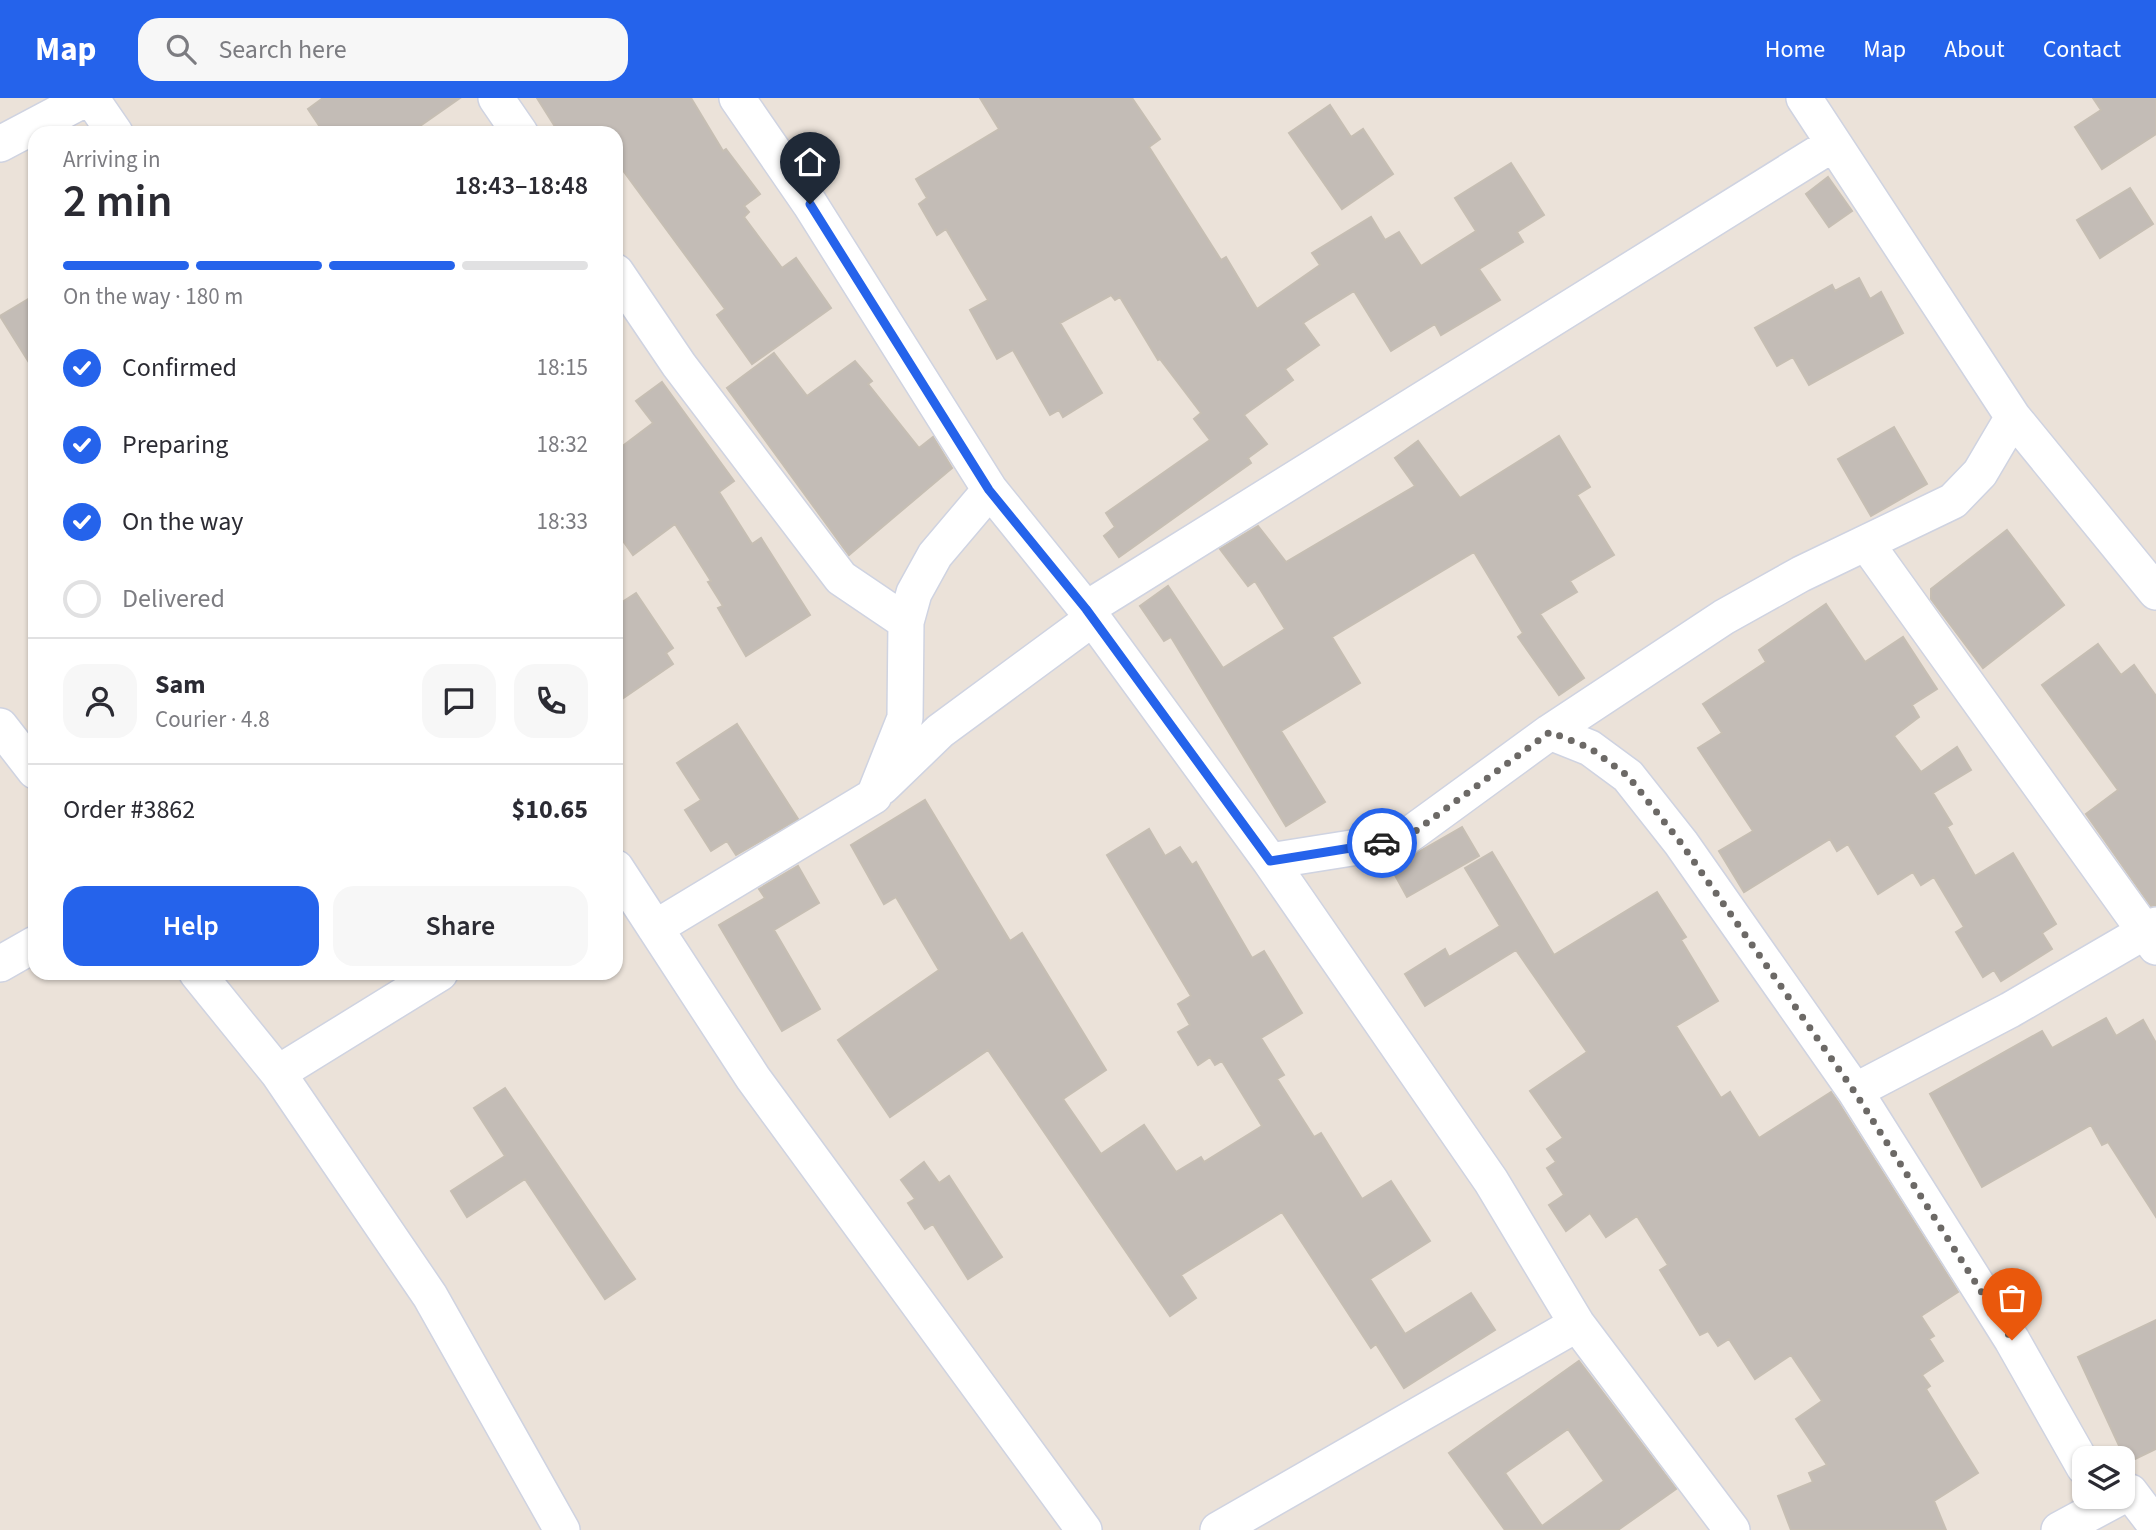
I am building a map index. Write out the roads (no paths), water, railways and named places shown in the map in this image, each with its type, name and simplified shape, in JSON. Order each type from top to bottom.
[{"type":"street","points":[[35,126],[89,98],[110,126]]},
{"type":"street","points":[[496,98],[515,126]]},
{"type":"street","points":[[737,98],[810,204],[989,490],[1089,614],[1270,861],[1490,1181],[1577,1324],[1732,1530]]},
{"type":"street","points":[[1804,98],[2013,417],[2156,592]]},
{"type":"street","points":[[0,144],[28,130]]},
{"type":"street","points":[[655,928],[874,796],[940,731],[1089,614],[1833,145]]},
{"type":"street","points":[[623,282],[679,365],[841,578],[906,622]]},
{"type":"street","points":[[1270,861],[1402,841],[1550,732],[1724,617],[1953,501],[1980,474],[2013,417]]},
{"type":"street","points":[[874,796],[905,718],[906,622],[914,593],[935,555],[989,490]]},
{"type":"street","points":[[1854,1091],[2152,934],[1866,543]]},
{"type":"street","points":[[0,726],[28,762]]},
{"type":"street","points":[[1550,732],[1590,748],[1628,776],[1681,843],[1854,1091],[2012,1340],[2072,1446]]},
{"type":"street","points":[[623,880],[753,1078],[1084,1530]]},
{"type":"street","points":[[0,964],[28,948]]},
{"type":"street","points":[[203,980],[278,1073],[430,1296],[562,1530]]},
{"type":"street","points":[[278,1073],[429,980]]},
{"type":"street","points":[[1218,1530],[1577,1324]]},
{"type":"street","points":[[2135,1506],[2156,1526]]},
{"type":"street","points":[[2059,1530],[2096,1509]]}]
